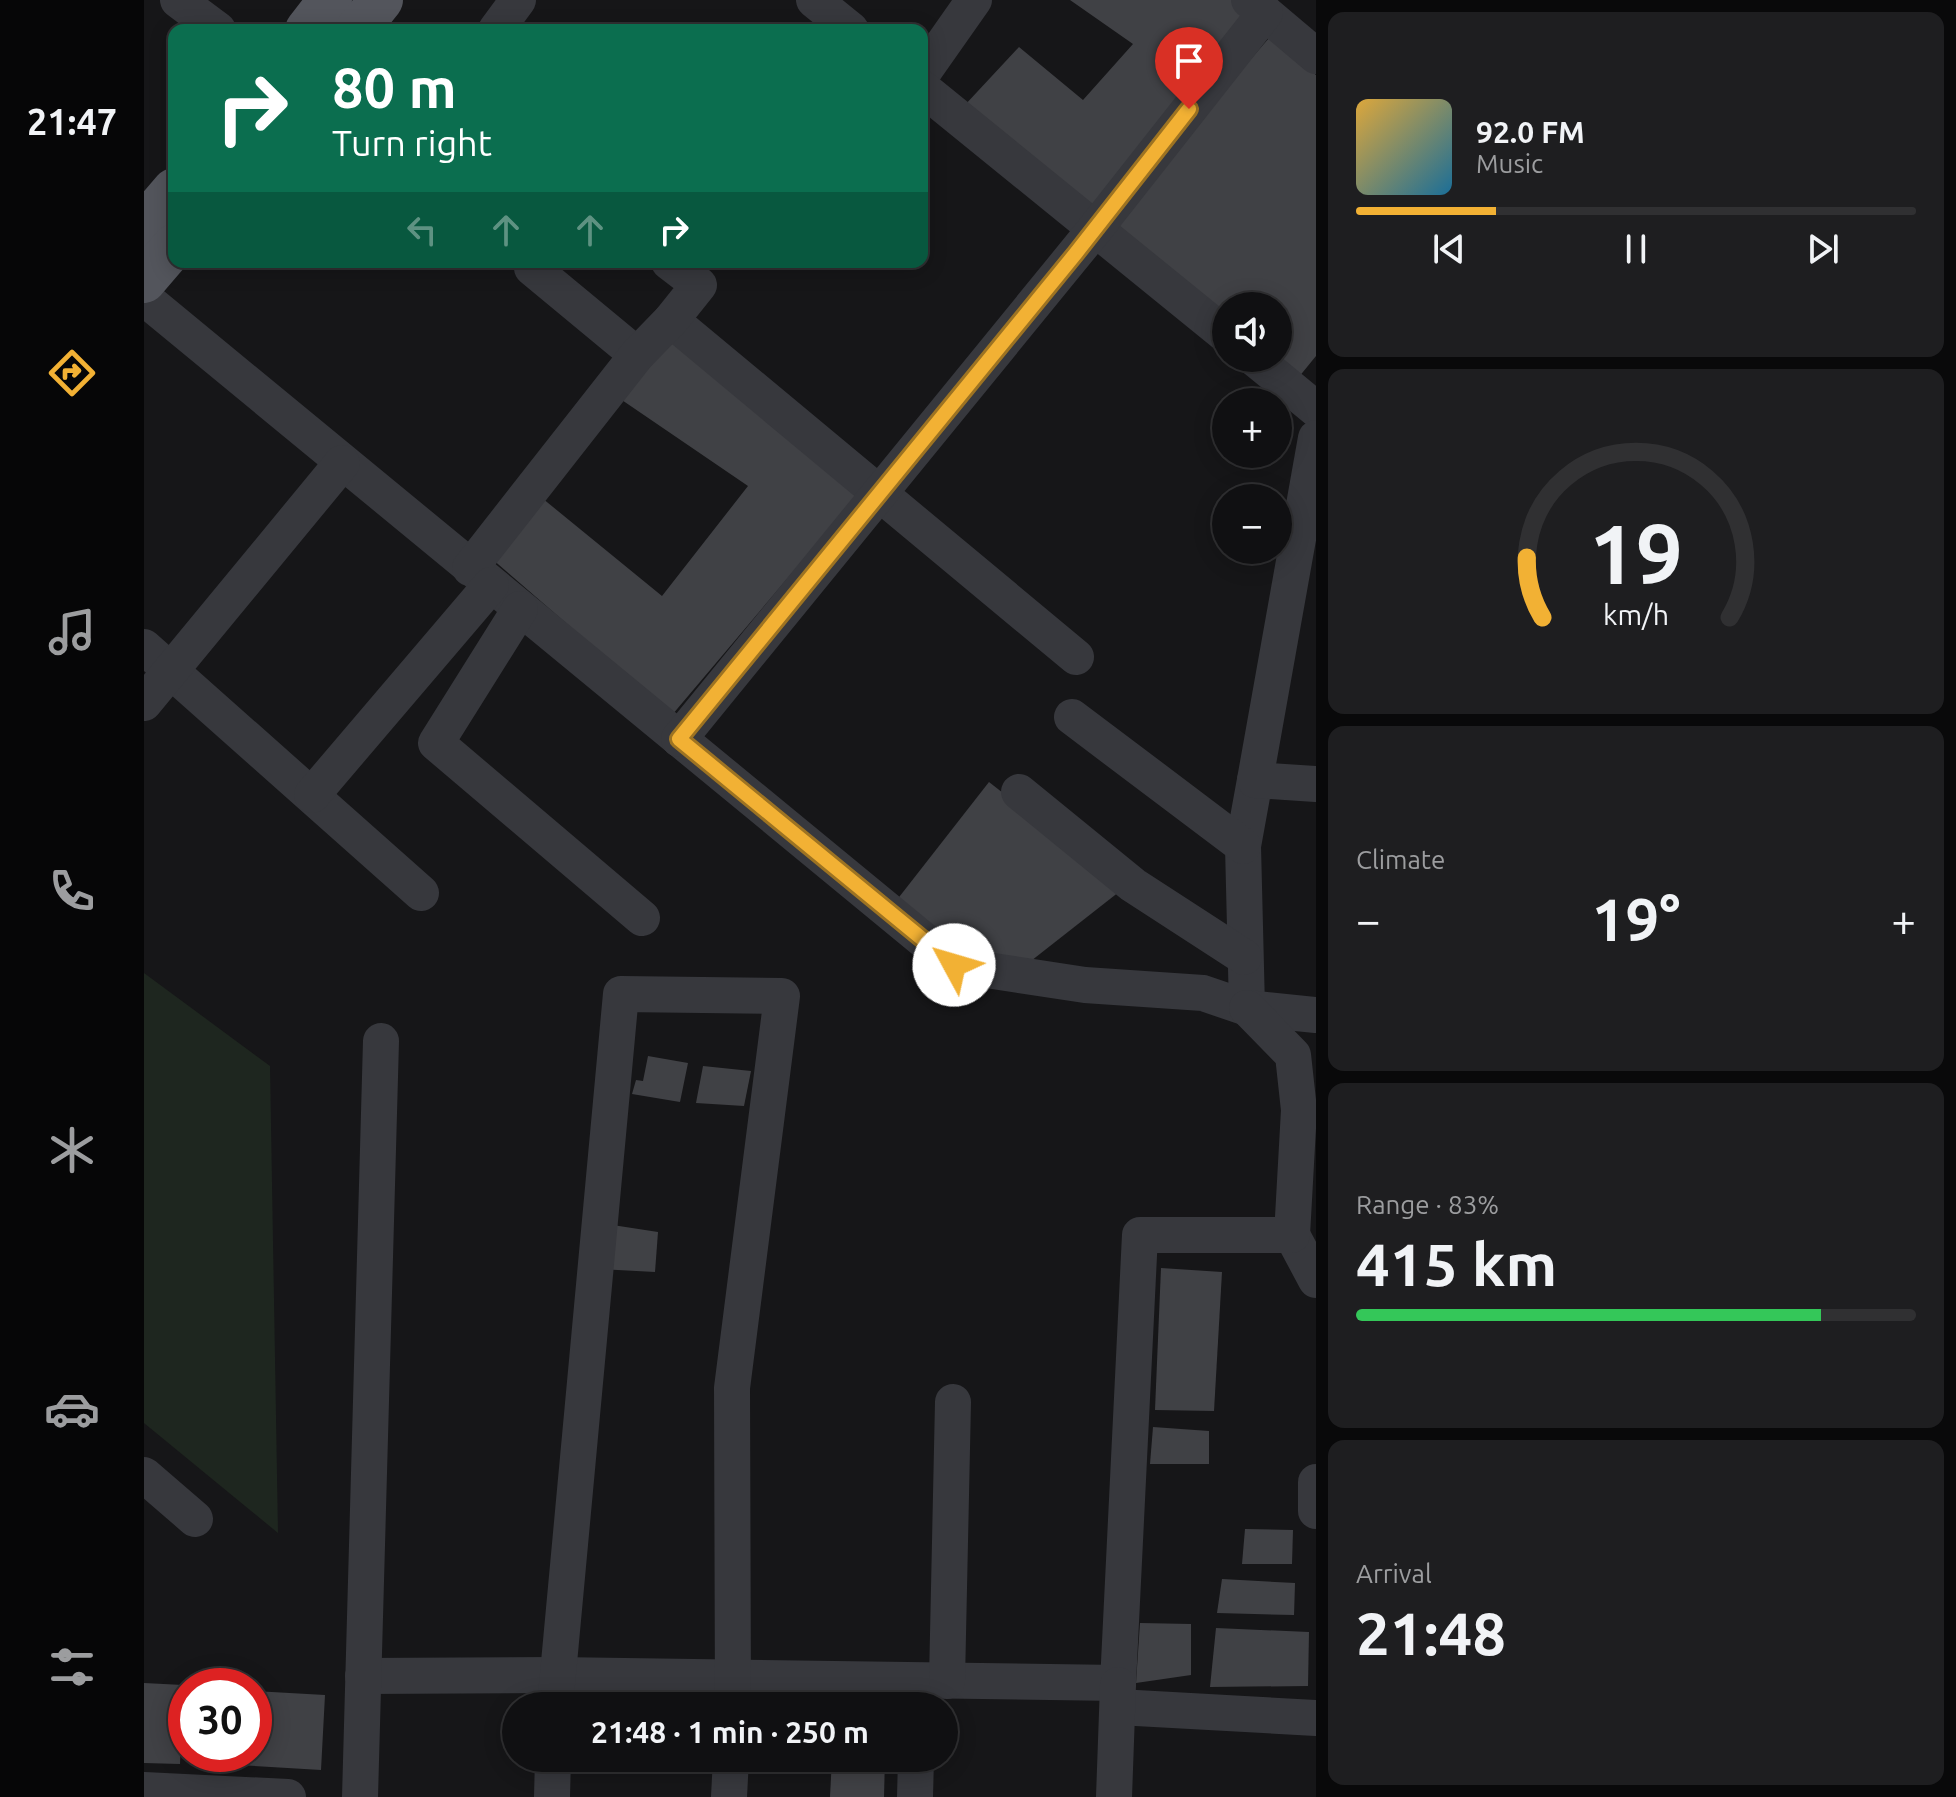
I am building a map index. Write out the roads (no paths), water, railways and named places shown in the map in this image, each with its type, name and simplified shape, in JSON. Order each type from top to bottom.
[{"type":"main road","points":[[312,24],[330,0]]},
{"type":"main road","points":[[362,24],[381,0]]},
{"type":"main road","points":[[144,225],[168,197]]},
{"type":"main road","points":[[144,281],[168,253]]},
{"type":"street","points":[[178,0],[210,24]]},
{"type":"street","points":[[500,24],[518,0]]},
{"type":"street","points":[[814,0],[844,24]]},
{"type":"street","points":[[928,65],[974,0]]},
{"type":"street","points":[[679,739],[1095,229],[1257,6],[1316,56]]},
{"type":"street","points":[[928,93],[1212,324]]},
{"type":"street","points":[[532,268],[637,355]]},
{"type":"street","points":[[312,795],[480,576],[637,355],[699,285],[677,268]]},
{"type":"street","points":[[144,298],[954,965],[1085,985],[1203,993],[1247,1008],[1316,1015]]},
{"type":"street","points":[[671,320],[1076,657]]},
{"type":"street","points":[[1271,372],[1316,409]]},
{"type":"street","points":[[1316,438],[1243,846],[1247,1008],[1293,1055],[1299,1110],[1304,1236],[1316,1280]]},
{"type":"street","points":[[144,703],[342,463]]},
{"type":"street","points":[[520,609],[436,743],[642,918]]},
{"type":"street","points":[[144,647],[421,893]]},
{"type":"street","points":[[1072,717],[1243,846]]},
{"type":"street","points":[[1255,780],[1316,784]]},
{"type":"street","points":[[1019,792],[1133,885],[1244,957]]},
{"type":"street","points":[[555,1690],[621,994],[782,996],[732,1388],[734,1692]]},
{"type":"street","points":[[360,1797],[381,1041]]},
{"type":"street","points":[[1114,1797],[1140,1235],[1304,1236]]},
{"type":"street","points":[[927,1689],[953,1402]]},
{"type":"street","points":[[144,1475],[195,1519]]},
{"type":"street","points":[[1316,1482],[1316,1511]]},
{"type":"street","points":[[363,1676],[555,1690],[734,1692],[927,1689],[1118,1695],[1316,1718]]},
{"type":"street","points":[[552,1797],[553,1772]]},
{"type":"street","points":[[729,1797],[730,1772]]},
{"type":"street","points":[[915,1797],[916,1772]]},
{"type":"street","points":[[161,1793],[288,1797]]}]
